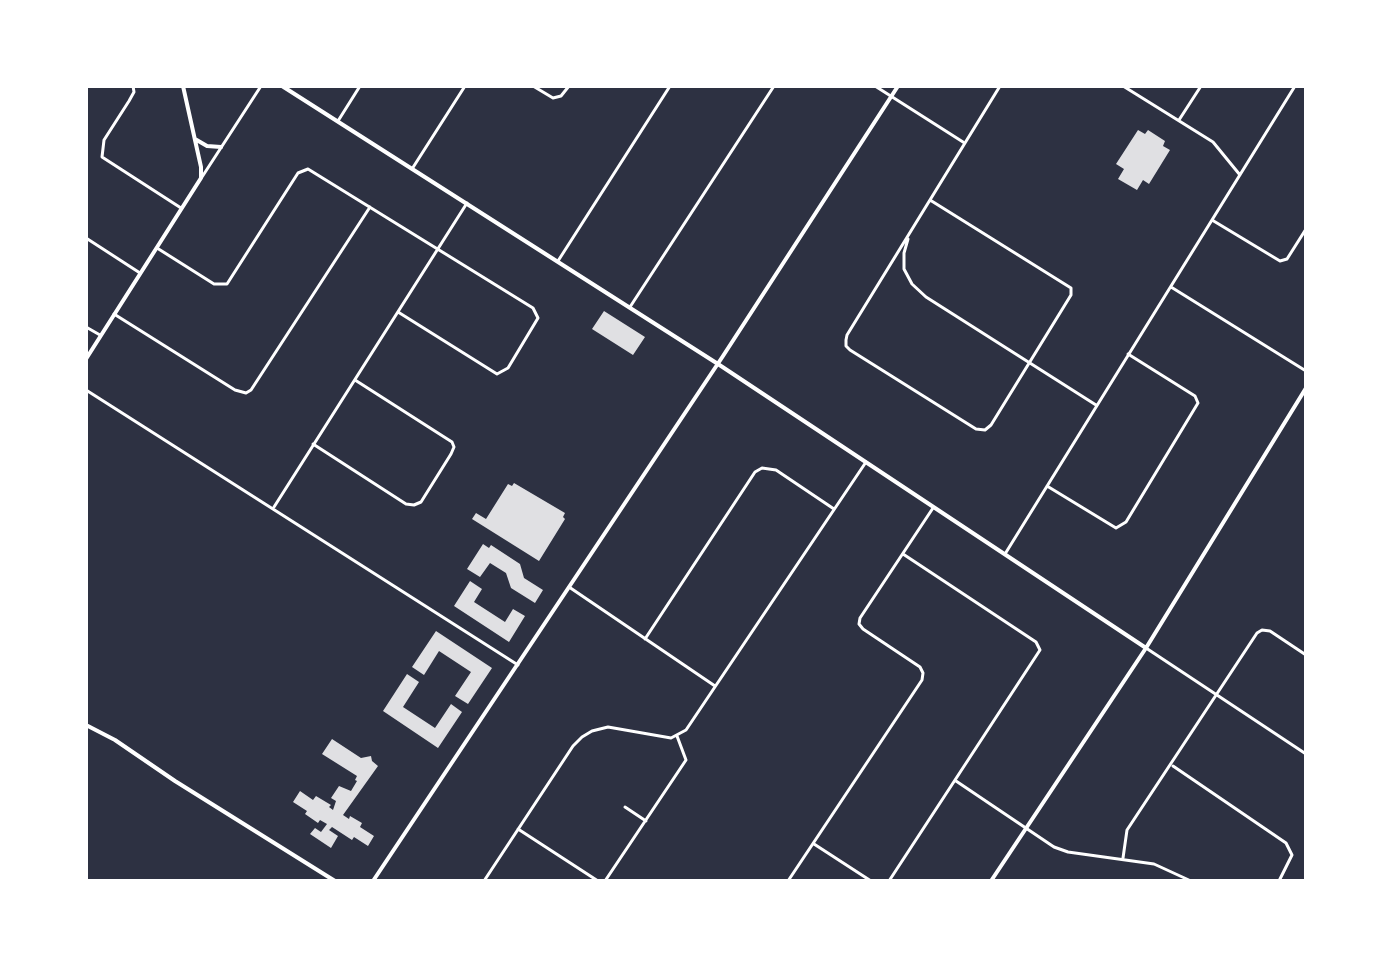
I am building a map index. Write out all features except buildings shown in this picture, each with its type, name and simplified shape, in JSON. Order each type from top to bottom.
[{"type":"street","points":[[133,86],[134,92],[104,140],[102,157],[181,208]]},
{"type":"street","points":[[183,86],[201,178]]},
{"type":"street","points":[[86,359],[261,86]]},
{"type":"street","points":[[282,86],[718,364],[1306,754]]},
{"type":"street","points":[[338,121],[360,86]]},
{"type":"street","points":[[412,169],[465,86]]},
{"type":"street","points":[[533,86],[558,98],[569,86]]},
{"type":"street","points":[[557,261],[670,86]]},
{"type":"street","points":[[630,307],[774,86]]},
{"type":"street","points":[[875,86],[964,142]]},
{"type":"street","points":[[373,881],[718,364],[898,86]]},
{"type":"street","points":[[930,200],[1071,288],[1071,295],[1030,363],[985,430],[978,429],[846,346],[847,335],[1000,86]]},
{"type":"street","points":[[1123,86],[1213,142],[1240,175]]},
{"type":"street","points":[[1179,120],[1201,86]]},
{"type":"street","points":[[1005,554],[1295,86]]},
{"type":"street","points":[[195,139],[207,146],[221,147]]},
{"type":"street","points":[[157,248],[214,284],[227,284],[303,169],[313,171],[533,308],[538,318],[508,368],[497,374],[398,312]]},
{"type":"street","points":[[274,508],[467,203]]},
{"type":"street","points":[[114,314],[235,390],[246,393],[251,390],[370,207]]},
{"type":"street","points":[[1212,220],[1280,261],[1287,259],[1306,229]]},
{"type":"street","points":[[910,234],[904,253],[904,269],[912,284],[926,297],[1096,405]]},
{"type":"street","points":[[86,238],[140,273]]},
{"type":"street","points":[[1171,287],[1306,371]]},
{"type":"street","points":[[86,327],[101,336]]},
{"type":"street","points":[[1047,486],[1116,528],[1126,522],[1198,403],[1195,396],[1128,354]]},
{"type":"street","points":[[313,444],[406,504],[421,502],[451,454],[452,442],[355,380]]},
{"type":"street","points":[[991,881],[1146,648],[1306,388]]},
{"type":"street","points":[[86,390],[518,665]]},
{"type":"street","points":[[484,881],[573,746],[592,731],[608,727],[663,738],[677,736],[686,730],[866,462]]},
{"type":"street","points":[[645,639],[755,472],[762,468],[776,470],[834,509]]},
{"type":"street","points":[[788,881],[922,680],[920,667],[859,624],[934,507]]},
{"type":"street","points":[[889,881],[1040,650],[1036,642],[903,554]]},
{"type":"street","points":[[569,587],[715,686]]},
{"type":"street","points":[[1123,858],[1127,830],[1257,633],[1270,631],[1306,655]]},
{"type":"street","points":[[86,725],[115,740],[335,881]]},
{"type":"street","points":[[605,881],[686,760],[677,736]]},
{"type":"street","points":[[1172,765],[1286,843],[1292,855],[1279,881]]},
{"type":"street","points":[[955,781],[1061,850],[1154,864],[1191,881]]},
{"type":"street","points":[[625,807],[646,821]]},
{"type":"street","points":[[518,829],[598,881]]},
{"type":"street","points":[[813,844],[871,881]]}]
